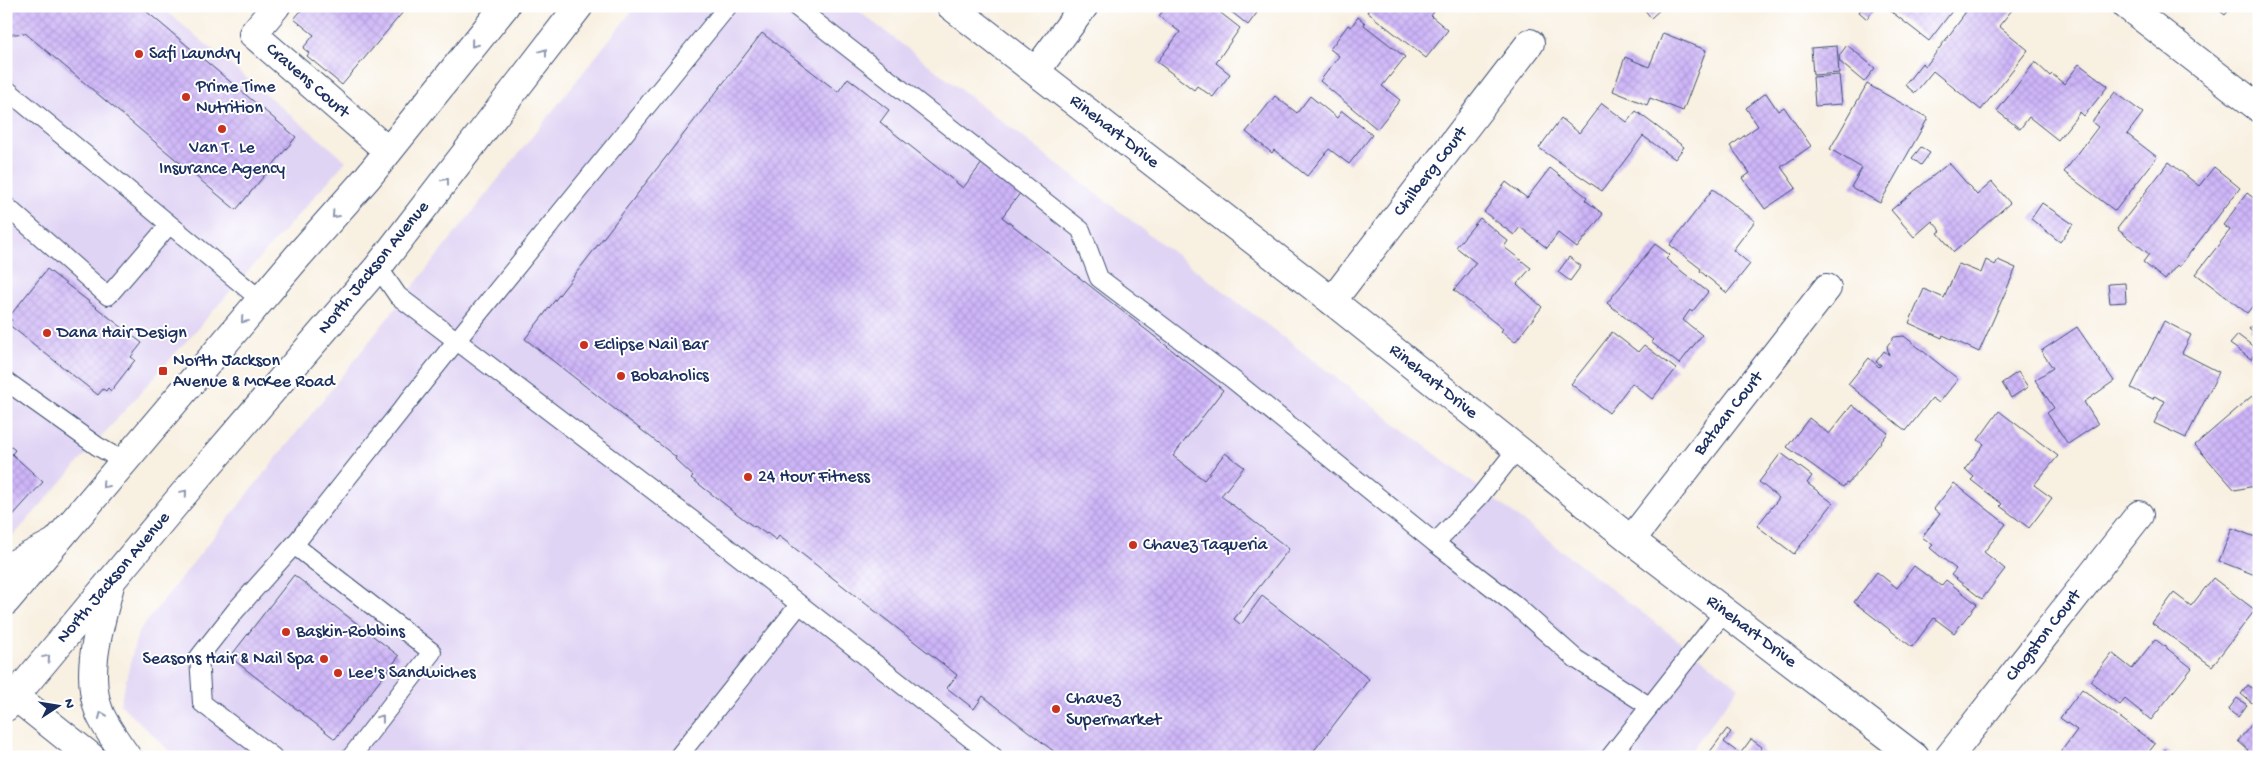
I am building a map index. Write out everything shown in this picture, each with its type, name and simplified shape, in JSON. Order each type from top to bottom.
[{"type":"street","name":"Cravens Court","points":[[276,6],[253,34],[388,151]]},
{"type":"street","points":[[6,600],[367,178],[505,6]]},
{"type":"street","name":"North Jackson Avenue","points":[[9,697],[111,581],[378,267],[579,6]]},
{"type":"street","name":"Rinehart Drive","points":[[951,6],[1332,301],[1631,540],[1915,757]]},
{"type":"street","points":[[1036,71],[1084,6]]},
{"type":"street","points":[[2127,6],[2259,108]]},
{"type":"street","name":"Chilberg Court","points":[[1332,301],[1530,43]]},
{"type":"street","name":"Bataan Court","points":[[1631,540],[1826,288]]},
{"type":"street","name":"Clogston Court","points":[[1949,757],[2139,515]]},
{"type":"street","points":[[6,568],[56,542]]},
{"type":"street","points":[[111,581],[99,632],[94,683],[100,713],[127,757]]},
{"type":"street","points":[[9,697],[91,757]]},
{"type":"lane","points":[[273,757],[202,703],[199,657],[236,610],[294,545],[457,340],[728,6]]},
{"type":"lane","points":[[795,6],[1081,230],[1099,278],[1231,378],[1435,543],[1514,604],[1576,658],[1649,706]]},
{"type":"lane","points":[[6,89],[261,300]]},
{"type":"lane","points":[[6,206],[108,296],[169,225]]},
{"type":"lane","points":[[378,267],[398,296],[700,526],[994,757]]},
{"type":"lane","points":[[6,381],[98,446],[125,462]]},
{"type":"lane","points":[[1435,543],[1480,496],[1517,449]]},
{"type":"lane","points":[[294,545],[432,652],[351,757]]},
{"type":"lane","points":[[678,757],[799,605]]},
{"type":"lane","points":[[1610,757],[1649,706],[1691,657],[1725,611]]},
{"type":"shaded area","points":[[6,6],[160,6],[346,161],[16,533],[6,539]]},
{"type":"shaded area","points":[[636,6],[852,6],[1739,687],[1686,757],[176,757],[120,704],[138,632]]},
{"type":"building","points":[[6,6],[140,6],[296,137],[236,210],[25,33],[6,35]]},
{"type":"building","points":[[305,6],[408,6],[342,85],[307,56],[309,53],[303,48],[314,35],[294,19]]},
{"type":"building","points":[[1167,6],[1206,6],[1211,10],[1213,7],[1240,28],[1216,63],[1230,74],[1213,97],[1197,86],[1194,90],[1157,62],[1180,32],[1159,16]]},
{"type":"building","points":[[1224,6],[1262,6],[1248,25]]},
{"type":"building","points":[[1371,6],[1438,6],[1431,16],[1448,30],[1426,58],[1367,12]]},
{"type":"building","points":[[1642,6],[1664,6],[1651,18]]},
{"type":"building","points":[[1863,6],[1876,6],[1867,19],[1859,12]]},
{"type":"building","points":[[1884,6],[1956,6],[1929,41]]},
{"type":"building","points":[[1969,6],[2007,6],[2012,10],[1999,26],[2028,50],[1981,110],[1933,71],[1915,93],[1905,85],[1922,63],[1926,66]]},
{"type":"building","points":[[2214,6],[2232,6],[2225,15]]},
{"type":"building","points":[[1358,17],[1365,23],[1364,25],[1405,57],[1382,86],[1400,100],[1377,129],[1320,81],[1339,56],[1330,49],[1348,25],[1351,27]]},
{"type":"building","points":[[762,33],[838,92],[848,78],[889,110],[880,122],[963,188],[986,158],[1024,188],[1002,217],[1223,390],[1173,456],[1204,480],[1225,453],[1244,467],[1221,496],[1289,549],[1234,619],[1241,625],[1262,596],[1369,679],[1309,757],[1061,757],[983,696],[974,709],[947,688],[957,675],[779,536],[776,540],[754,527],[691,478],[693,476],[675,459],[676,457],[525,339]]},
{"type":"building","points":[[1663,33],[1706,50],[1683,111],[1650,98],[1647,105],[1613,91],[1625,57],[1649,67]]},
{"type":"building","points":[[1847,45],[1875,68],[1864,82],[1840,62],[1839,56]]},
{"type":"building","points":[[1837,46],[1839,73],[1813,75],[1811,48]]},
{"type":"building","points":[[2035,62],[2050,76],[2052,74],[2064,84],[2079,64],[2108,86],[2084,116],[2080,112],[2058,140],[2029,117],[2020,129],[1997,111]]},
{"type":"building","points":[[1839,75],[1842,104],[1815,106],[1813,77]]},
{"type":"building","points":[[1867,84],[1928,118],[1880,203],[1851,187],[1862,168],[1830,149]]},
{"type":"building","points":[[2115,92],[2143,113],[2127,134],[2157,157],[2115,211],[2064,172],[2098,127],[2092,122]]},
{"type":"building","points":[[1766,93],[1778,111],[1784,107],[1811,146],[1781,167],[1796,188],[1765,209],[1743,178],[1750,173],[1730,146],[1758,126],[1746,108]]},
{"type":"building","points":[[1275,96],[1297,113],[1310,96],[1337,118],[1342,111],[1372,135],[1349,164],[1329,149],[1307,176],[1274,150],[1272,153],[1246,132]]},
{"type":"building","points":[[1602,103],[1627,122],[1636,111],[1684,147],[1675,159],[1643,136],[1602,191],[1539,148],[1561,118],[1579,133]]},
{"type":"building","points":[[1921,147],[1930,153],[1921,165],[1912,158]]},
{"type":"building","points":[[2169,162],[2199,186],[2214,167],[2240,188],[2179,267],[2177,265],[2165,280],[2143,262],[2149,254],[2117,229]]},
{"type":"building","points":[[1949,163],[1977,195],[1992,182],[2010,203],[1954,252],[1938,233],[1941,231],[1932,221],[1914,237],[1891,210]]},
{"type":"building","points":[[1550,168],[1587,197],[1585,200],[1603,214],[1577,248],[1558,233],[1547,248],[1520,227],[1514,235],[1484,212],[1506,182],[1527,198]]},
{"type":"building","points":[[1713,189],[1755,221],[1733,250],[1750,264],[1727,293],[1700,271],[1701,269],[1670,245]]},
{"type":"building","points":[[2247,193],[2259,202],[2259,298],[2247,313],[2196,274],[2230,230],[2223,225]]},
{"type":"building","points":[[2042,203],[2073,224],[2060,242],[2031,219]]},
{"type":"building","points":[[1480,218],[1508,241],[1504,247],[1531,268],[1517,284],[1542,307],[1515,342],[1501,331],[1503,329],[1454,290],[1476,263],[1456,247]]},
{"type":"building","points":[[1655,244],[1670,255],[1666,259],[1708,292],[1683,320],[1702,335],[1679,364],[1651,342],[1653,340],[1607,303]]},
{"type":"building","points":[[1569,257],[1581,266],[1570,281],[1558,272]]},
{"type":"building","points":[[1986,260],[1995,265],[1998,260],[2016,268],[1979,352],[1943,335],[1942,338],[1909,323],[1924,289],[1944,298],[1959,264],[1981,273]]},
{"type":"building","points":[[47,269],[142,343],[131,357],[135,360],[111,391],[108,388],[106,391],[103,389],[98,395],[8,324],[12,320],[9,317]]},
{"type":"building","points":[[2125,283],[2126,302],[2110,303],[2108,284]]},
{"type":"building","points":[[2259,317],[2259,337],[2249,329]]},
{"type":"building","points":[[2164,321],[2191,335],[2182,353],[2219,372],[2186,438],[2154,423],[2165,401],[2154,396],[2153,399],[2131,388]]},
{"type":"building","points":[[2077,327],[2114,381],[2084,402],[2098,424],[2068,444],[2047,413],[2054,408],[2035,380],[2053,368],[2041,351]]},
{"type":"building","points":[[1612,332],[1638,352],[1644,345],[1676,369],[1652,399],[1632,383],[1609,413],[1571,384]]},
{"type":"building","points":[[2238,335],[2258,350],[2251,359],[2230,344]]},
{"type":"building","points":[[1904,336],[1958,379],[1939,403],[1932,398],[1906,431],[1848,384],[1869,358],[1879,367],[1881,365],[1876,362],[1884,351],[1889,355],[1887,346],[1894,337]]},
{"type":"building","points":[[2018,372],[2028,387],[2011,398],[2002,383]]},
{"type":"building","points":[[2252,396],[2259,404],[2259,485],[2235,490],[2195,445]]},
{"type":"building","points":[[1852,405],[1888,433],[1848,484],[1846,483],[1843,487],[1787,447],[1809,418],[1829,434]]},
{"type":"building","points":[[1999,411],[2058,456],[2034,485],[2052,498],[2029,528],[2000,506],[2002,504],[1971,480],[1974,477],[1965,469],[1984,444],[1978,440]]},
{"type":"building","points":[[6,443],[15,450],[12,454],[43,482],[6,523]]},
{"type":"building","points":[[1781,453],[1812,476],[1807,483],[1833,503],[1794,554],[1757,526],[1779,498],[1759,482]]},
{"type":"building","points":[[1954,483],[2006,524],[1984,552],[2005,569],[1982,599],[1951,575],[1956,569],[1930,548],[1933,545],[1922,537],[1940,514],[1934,509]]},
{"type":"building","points":[[2232,528],[2255,537],[2259,528],[2259,567],[2255,575],[2219,561]]},
{"type":"building","points":[[1914,566],[1941,586],[1946,580],[1977,604],[1954,633],[1934,618],[1912,647],[1854,602],[1877,572],[1897,588]]},
{"type":"building","points":[[294,575],[399,656],[335,739],[230,657]]},
{"type":"building","points":[[2213,578],[2255,610],[2212,666],[2152,623],[2174,593],[2191,606]]},
{"type":"building","points":[[2155,639],[2192,668],[2151,720],[2125,699],[2120,705],[2090,681],[2112,653],[2132,669]]},
{"type":"building","points":[[2248,685],[2259,694],[2252,703],[2241,694]]},
{"type":"building","points":[[2082,689],[2155,744],[2145,757],[2057,757],[2077,730],[2060,718]]},
{"type":"building","points":[[2237,698],[2247,705],[2238,717],[2228,710]]},
{"type":"building","points":[[2256,719],[2259,721],[2259,757],[2243,757],[2248,750],[2238,741]]},
{"type":"building","points":[[1727,729],[1731,732],[1724,742],[1740,754],[1751,739],[1762,747],[1760,750],[1769,757],[1706,757]]},
{"type":"building","points":[[2165,749],[2175,757],[2159,757]]},
{"type":"place","name":"Safi Laundry","points":[[139,54]]},
{"type":"place","name":"Prime Time Nutrition","points":[[186,97]]},
{"type":"place","name":"Van T. Le Insurance Agency","points":[[222,129]]},
{"type":"place","name":"Dana Hair Design","points":[[47,333]]},
{"type":"place","name":"Eclipse Nail Bar","points":[[584,345]]},
{"type":"place","name":"North Jackson Avenue & McKee Road","points":[[163,371]]},
{"type":"place","name":"Bobaholics","points":[[621,376]]},
{"type":"place","name":"24 Hour Fitness","points":[[748,477]]},
{"type":"place","name":"Chavez Taqueria","points":[[1133,545]]},
{"type":"place","name":"Baskin-Robbins","points":[[286,632]]},
{"type":"place","name":"Seasons Hair & Nail Spa","points":[[324,659]]},
{"type":"place","name":"Lee's Sandwiches","points":[[338,673]]},
{"type":"place","name":"Chavez Supermarket","points":[[1056,709]]}]
